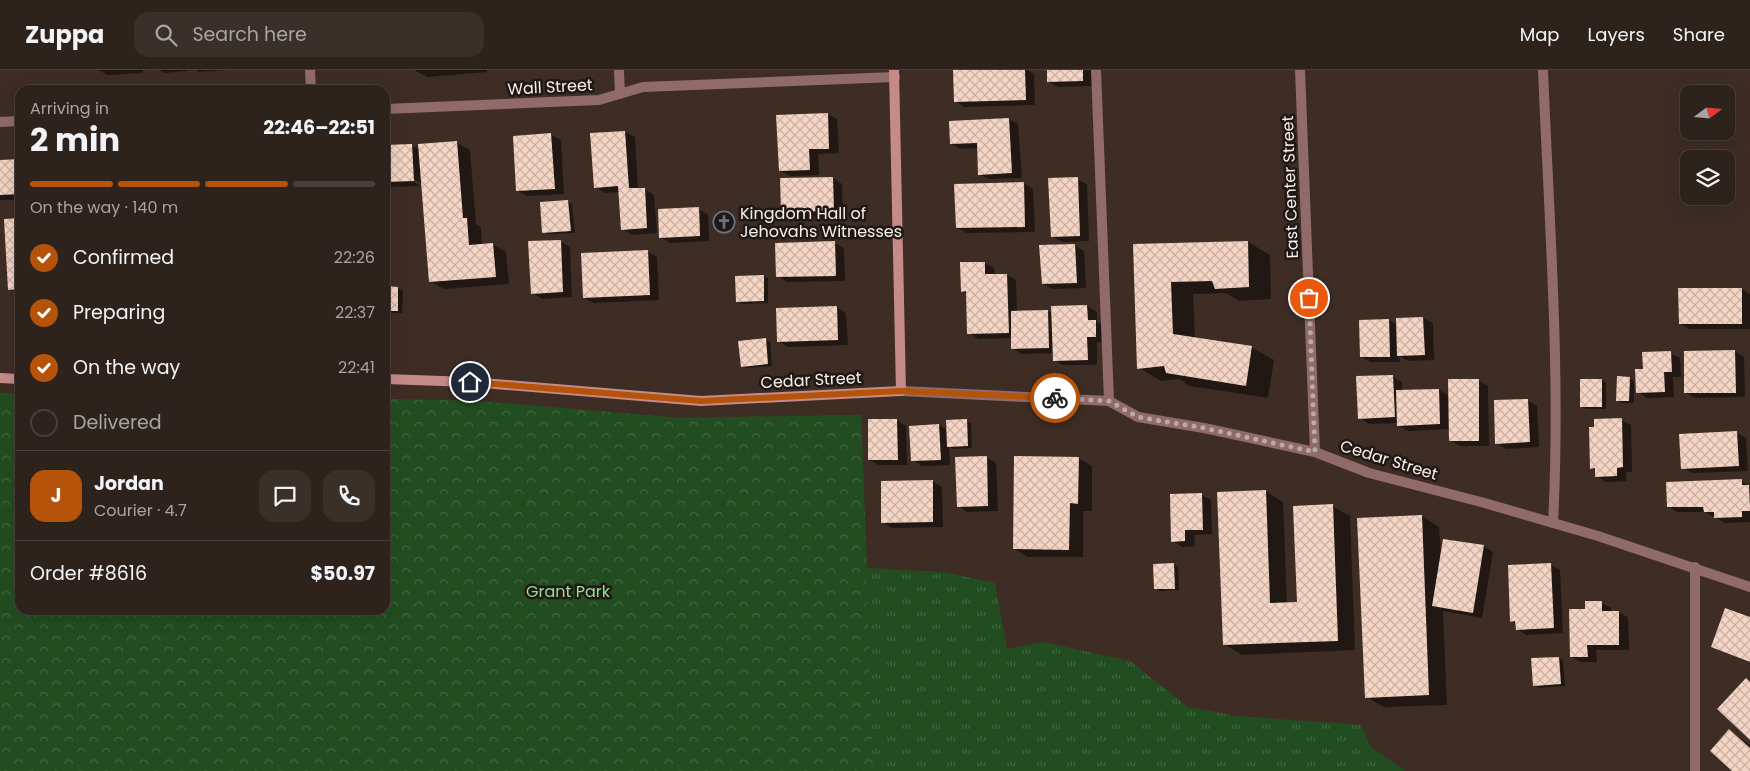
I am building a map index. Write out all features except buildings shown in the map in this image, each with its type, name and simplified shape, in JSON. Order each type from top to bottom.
[{"type":"main road","points":[[895,74],[901,391]]},
{"type":"main road","points":[[0,378],[15,379]]},
{"type":"main road","name":"Cedar Street","points":[[390,379],[470,382],[701,401],[901,391]]},
{"type":"street","points":[[310,70],[311,85]]},
{"type":"street","points":[[619,70],[620,94]]},
{"type":"street","points":[[1096,70],[1109,401]]},
{"type":"street","name":"East Center Street","points":[[1300,70],[1315,452]]},
{"type":"street","points":[[1543,70],[1553,335],[1556,476],[1553,523]]},
{"type":"street","name":"Wall Street","points":[[390,109],[599,100],[643,87],[895,74]]},
{"type":"street","points":[[0,122],[15,121]]},
{"type":"street","name":"Cedar Street","points":[[901,391],[1109,401],[1138,417],[1204,428],[1315,452],[1369,473],[1553,523],[1695,567],[1750,587]]},
{"type":"street","points":[[1695,567],[1696,770]]},
{"type":"green space","name":"Grant Park","points":[[0,393],[15,394],[15,615],[390,615],[390,399],[477,401],[679,418],[861,415],[867,568],[943,572],[995,583],[1007,649],[1043,642],[1130,661],[1188,707],[1237,716],[1361,725],[1370,746],[1405,771],[0,771]]},
{"type":"green space","name":"Grant Park","points":[[0,393],[15,394],[15,615],[390,615],[390,399],[477,401],[679,418],[861,415],[873,771],[0,771]]},
{"type":"way so far","points":[[1055,398],[1109,401],[1138,417],[1260,439],[1315,452],[1309,298]]},
{"type":"place","name":"Kingdom Hall of Jehovahs Witnesses","points":[[724,222]]},
{"type":"route","points":[[470,382],[701,401],[901,391],[1055,398]]}]
